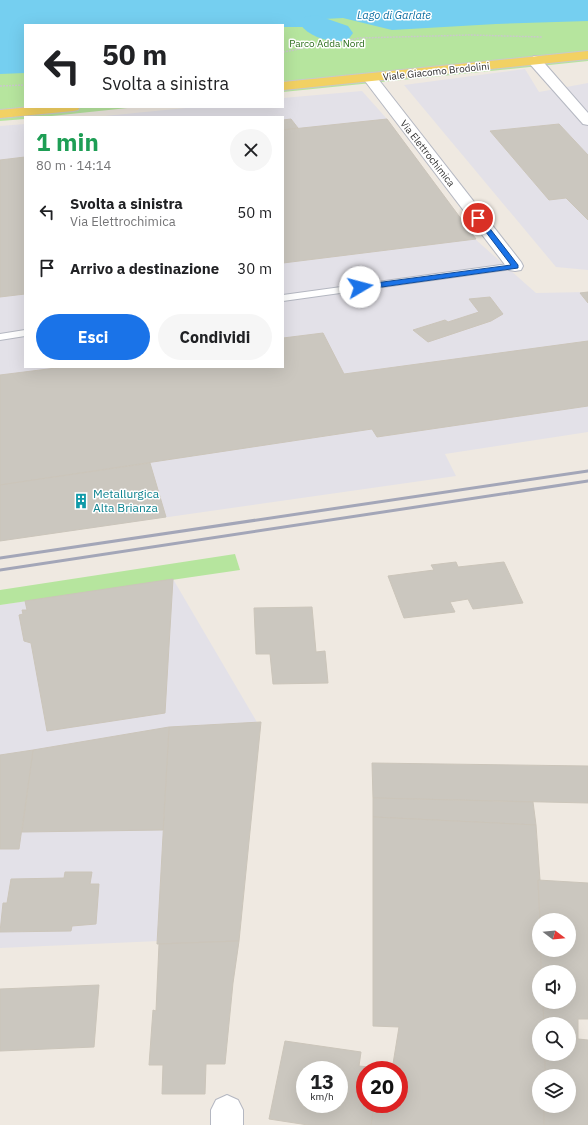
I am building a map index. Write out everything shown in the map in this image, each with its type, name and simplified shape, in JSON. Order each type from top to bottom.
[{"type":"main road","name":"Viale Giacomo Brodolini","points":[[284,86],[588,55]]},
{"type":"main road","points":[[0,114],[63,108]]},
{"type":"street","points":[[534,60],[562,94],[588,121]]},
{"type":"street","name":"Via Elettrochimica","points":[[370,78],[516,266]]},
{"type":"lane","points":[[284,298],[516,266]]},
{"type":"lane","points":[[2,336],[24,333]]},
{"type":"path","points":[[284,52],[360,38],[470,35],[545,37]]},
{"type":"path","points":[[0,86],[24,85]]},
{"type":"shaded area","points":[[525,69],[539,92],[588,83],[588,270],[556,267],[404,85]]},
{"type":"shaded area","points":[[362,91],[387,119],[475,239],[536,293],[588,292],[588,432],[445,454],[456,476],[0,541],[0,126],[24,124],[24,368],[284,368],[284,116],[104,116],[186,108],[284,108],[284,98]]},
{"type":"shaded area","points":[[173,579],[258,724],[228,938],[0,948],[0,605]]},
{"type":"green space","name":"Parco Adda Nord","points":[[0,0],[588,0],[588,61],[284,92],[284,24],[24,24],[24,108],[128,108],[52,116],[24,116],[24,119],[0,121]]},
{"type":"green space","points":[[235,554],[240,570],[0,605],[0,590]]},
{"type":"water","name":"Lago di Garlate","points":[[0,0],[588,0],[588,21],[496,24],[392,30],[343,18],[324,19],[310,27],[284,27],[284,24],[24,24],[24,73],[0,74]]},
{"type":"building","points":[[291,119],[298,128],[284,130],[284,120]]},
{"type":"building","points":[[387,119],[476,239],[284,263],[284,130]]},
{"type":"building","points":[[559,124],[588,155],[588,220],[566,198],[549,200],[490,131]]},
{"type":"building","points":[[24,157],[24,294],[0,297],[0,160]]},
{"type":"building","points":[[588,292],[588,303],[580,293]]},
{"type":"building","points":[[490,297],[503,314],[491,321],[428,342],[413,330],[445,320],[448,322],[479,312],[469,299]]},
{"type":"building","points":[[323,333],[344,374],[588,341],[588,406],[377,437],[372,429],[0,485],[0,375],[56,368],[284,368],[284,338]]},
{"type":"building","name":"Metallurgica Alta Brianza","points":[[150,463],[166,517],[0,541],[0,485]]},
{"type":"building","points":[[456,562],[458,567],[504,562],[523,603],[473,609],[468,599],[450,602],[455,612],[404,618],[388,576],[434,570],[431,565]]},
{"type":"building","points":[[173,579],[165,713],[47,731],[31,643],[24,641],[19,615],[23,614],[22,610],[27,610],[25,601]]},
{"type":"building","points":[[312,607],[316,652],[325,651],[328,683],[273,684],[270,654],[256,654],[254,608]]},
{"type":"building","points":[[261,722],[239,941],[157,944],[169,727]]},
{"type":"building","points":[[169,727],[163,830],[22,832],[33,750]]},
{"type":"building","points":[[33,750],[19,849],[0,849],[0,755]]},
{"type":"building","points":[[372,763],[588,766],[588,803],[373,798]]},
{"type":"building","points":[[373,798],[533,802],[536,825],[373,817]]},
{"type":"building","points":[[373,817],[536,825],[540,880],[538,880],[540,913],[532,913],[532,957],[541,957],[541,965],[532,965],[532,1009],[543,1009],[544,1017],[532,1017],[532,1061],[545,1061],[545,1069],[532,1069],[532,1113],[544,1113],[544,1125],[371,1125],[373,1113],[408,1113],[408,1061],[393,1061],[399,1027],[373,1026]]},
{"type":"building","points":[[65,872],[92,872],[90,884],[99,884],[96,924],[72,926],[71,931],[0,932],[3,903],[7,903],[11,879],[64,878]]},
{"type":"building","points":[[538,880],[588,883],[588,1019],[578,1019],[578,1039],[588,1040],[588,1125],[544,1125],[544,1113],[576,1113],[576,1069],[545,1069],[545,1061],[576,1061],[576,1017],[544,1017],[543,1009],[576,1009],[576,965],[541,965],[541,957],[576,957],[576,913],[540,913]]},
{"type":"building","points":[[239,941],[233,983],[225,1064],[206,1064],[205,1094],[162,1094],[163,1065],[149,1065],[153,1010],[156,1011],[159,944]]},
{"type":"building","points":[[99,985],[94,1047],[0,1051],[0,989]]},
{"type":"building","points":[[285,1041],[361,1052],[360,1061],[356,1061],[356,1113],[373,1113],[371,1125],[308,1125],[269,1119]]},
{"type":"waterway","points":[[316,24],[337,33]]},
{"type":"railway","points":[[0,558],[588,471]]},
{"type":"railway","points":[[0,570],[588,481]]},
{"type":"place","name":"Metallurgica Alta Brianza","points":[[81,501]]},
{"type":"route","points":[[360,287],[516,266],[478,218]]}]
